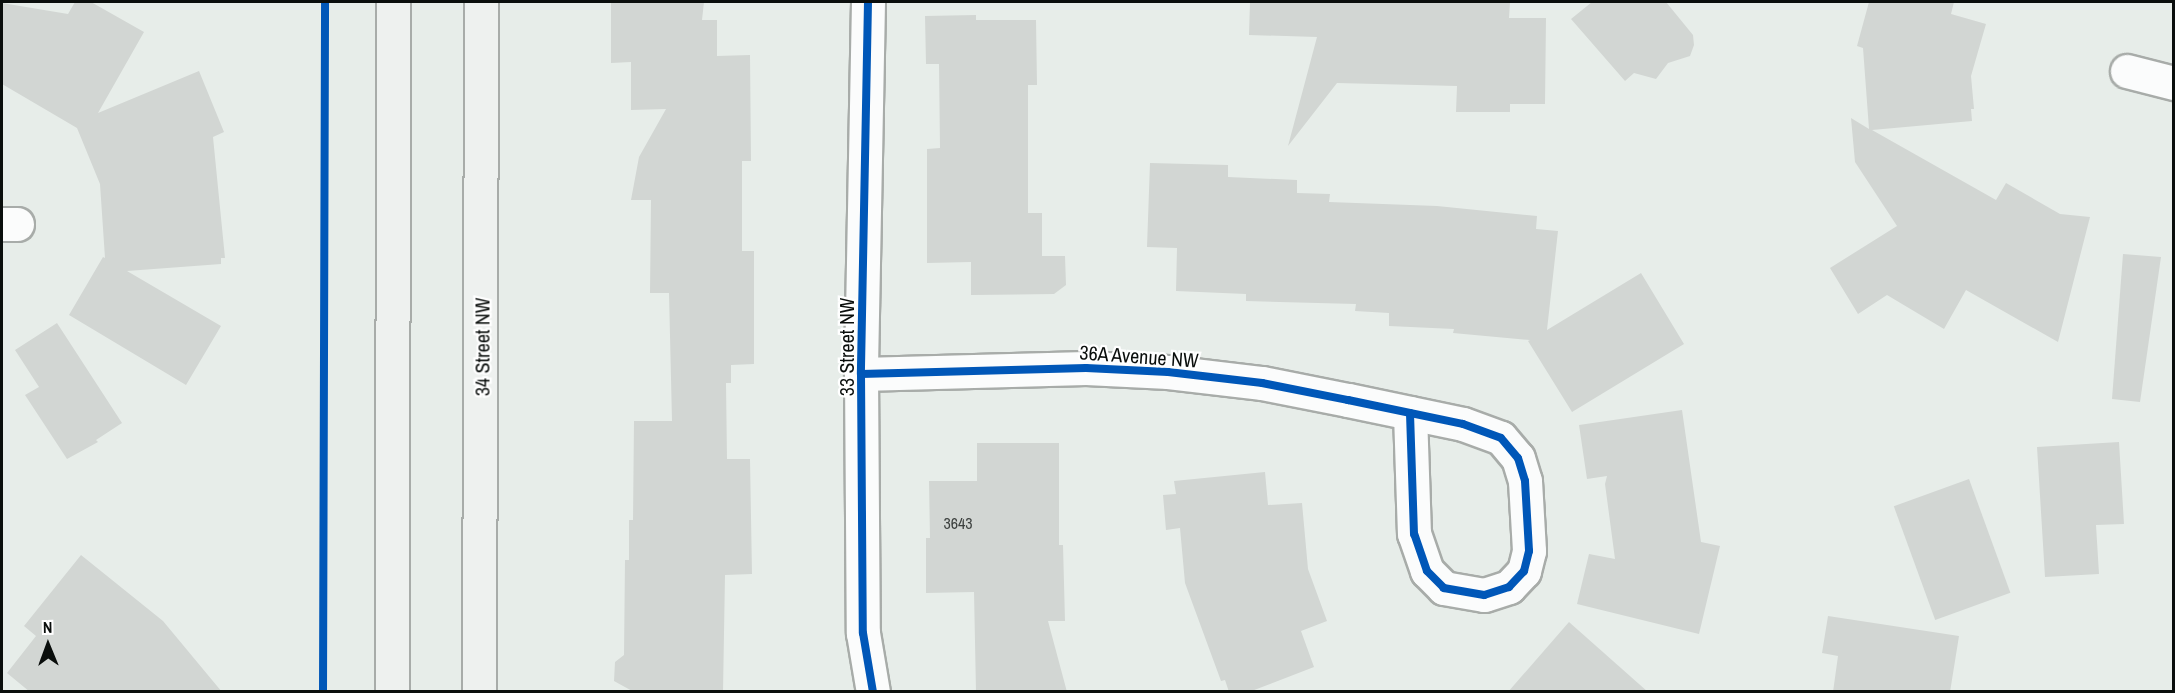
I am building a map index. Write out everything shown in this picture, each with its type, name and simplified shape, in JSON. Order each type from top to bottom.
[{"type":"main road","points":[[392,692],[393,2]]},
{"type":"main road","name":"34 Street NW","points":[[479,692],[482,2]]},
{"type":"street","name":"33 Street NW","points":[[868,2],[861,374],[863,633],[873,692]]},
{"type":"street","points":[[2127,71],[2174,83]]},
{"type":"street","name":"36A Avenue NW","points":[[861,374],[1086,368],[1168,372],[1262,383],[1410,413],[1463,424],[1501,438],[1518,458],[1525,481],[1528,551],[1524,571],[1509,587],[1484,595],[1444,588],[1427,571],[1414,534],[1410,413]]},
{"type":"building","points":[[75,2],[91,2],[144,32],[98,113],[199,71],[224,132],[213,137],[225,258],[221,258],[221,264],[127,271],[221,326],[186,385],[69,315],[103,257],[105,258],[100,184],[77,128],[2,84],[2,3],[68,14]]},
{"type":"building","points":[[611,2],[704,2],[702,20],[717,20],[717,56],[750,55],[751,161],[742,161],[742,251],[754,251],[754,364],[731,365],[731,383],[726,383],[727,459],[750,459],[752,574],[725,575],[723,692],[634,692],[614,681],[615,662],[624,655],[625,560],[629,560],[629,520],[633,520],[634,421],[672,421],[669,293],[650,293],[651,200],[631,200],[639,157],[666,109],[631,110],[631,62],[611,63]]},
{"type":"building","points":[[1250,2],[1510,2],[1509,18],[1546,18],[1545,104],[1510,104],[1510,112],[1456,112],[1457,86],[1337,83],[1288,146],[1317,37],[1249,35]]},
{"type":"building","points":[[1592,2],[1666,2],[1693,35],[1694,45],[1690,56],[1668,63],[1656,79],[1634,73],[1625,81],[1571,19]]},
{"type":"building","points":[[1869,2],[1954,2],[1951,14],[1986,24],[1971,76],[1974,109],[1971,109],[1972,121],[1872,130],[1996,200],[2006,183],[2060,214],[2090,217],[2058,342],[1966,290],[1944,329],[1887,295],[1858,314],[1830,268],[1897,226],[1855,162],[1851,118],[1869,129],[1863,48],[1857,46]]},
{"type":"building","points":[[976,15],[976,20],[1036,20],[1037,85],[1028,85],[1028,213],[1042,213],[1042,256],[1065,256],[1066,285],[1054,294],[971,295],[971,262],[927,263],[927,149],[940,148],[939,64],[926,64],[925,16]]},
{"type":"building","points":[[1150,163],[1228,165],[1228,177],[1297,180],[1297,193],[1330,194],[1329,202],[1437,206],[1537,216],[1536,229],[1558,231],[1547,330],[1641,273],[1684,344],[1572,412],[1528,341],[1530,340],[1453,333],[1454,329],[1389,326],[1389,313],[1355,311],[1356,304],[1246,301],[1246,294],[1176,291],[1177,248],[1147,247]]},
{"type":"building","points":[[2123,254],[2161,257],[2140,402],[2112,399]]},
{"type":"building","points":[[57,323],[122,423],[96,440],[98,442],[67,459],[25,395],[39,387],[15,350]]},
{"type":"building","points":[[1682,410],[1701,542],[1720,546],[1699,634],[1577,604],[1589,554],[1615,559],[1605,484],[1607,476],[1587,479],[1579,425]]},
{"type":"building","points":[[2119,442],[2124,524],[2096,525],[2099,574],[2045,577],[2037,447]]},
{"type":"building","points":[[977,443],[1059,443],[1059,545],[1063,545],[1065,621],[1048,621],[1067,692],[976,692],[974,592],[926,593],[926,538],[930,538],[929,481],[977,481]]},
{"type":"building","points":[[1265,472],[1268,505],[1302,503],[1308,569],[1327,621],[1301,631],[1314,667],[1249,692],[1229,692],[1225,680],[1221,681],[1185,583],[1180,528],[1166,530],[1163,495],[1176,494],[1174,481]]},
{"type":"building","points":[[1969,479],[2010,593],[1935,620],[1894,506]]},
{"type":"building","points":[[81,555],[163,621],[222,692],[30,692],[7,673],[36,636],[24,626]]},
{"type":"building","points":[[1828,616],[1959,636],[1950,692],[1833,692],[1838,656],[1822,653]]},
{"type":"building","points":[[1569,622],[1648,692],[1508,692]]},
{"type":"cycle path","points":[[323,692],[325,2]]},
{"type":"cycle path","points":[[868,2],[861,374],[863,633],[873,692]]},
{"type":"cycle path","points":[[861,374],[1086,368],[1168,372],[1262,383],[1348,400],[1463,424],[1501,438],[1518,458],[1525,481],[1529,551],[1524,571],[1509,587],[1484,595],[1444,588],[1427,571],[1414,534],[1410,413]]}]
